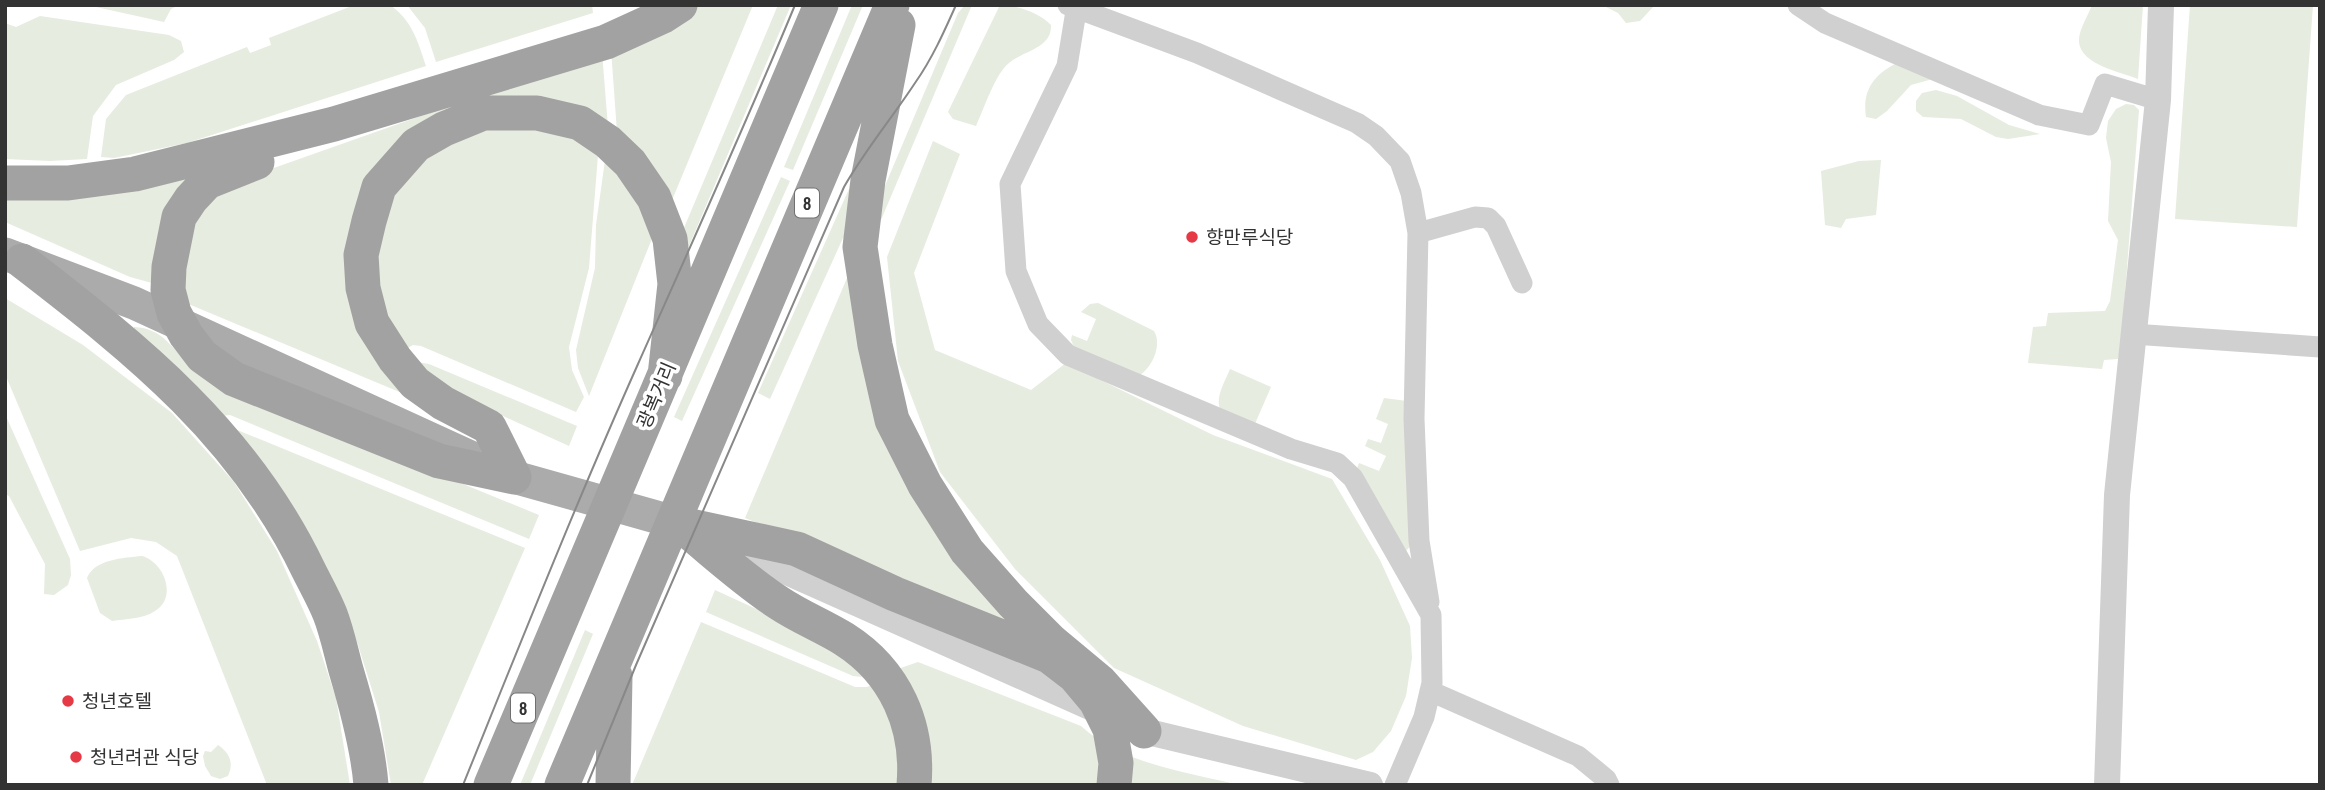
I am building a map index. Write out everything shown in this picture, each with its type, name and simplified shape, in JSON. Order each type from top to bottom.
[{"type":"highway","points":[[5,183],[68,183],[135,174],[334,124],[606,42],[663,16],[680,5]]},
{"type":"highway","name":"광복거리","points":[[491,785],[821,5]]},
{"type":"highway","name":"8","points":[[562,785],[891,5]]},
{"type":"highway","points":[[902,5],[868,180],[860,247],[875,345],[892,420],[925,485],[967,551],[1013,603],[1052,642],[1100,682],[1144,730]]},
{"type":"highway","points":[[513,477],[489,427],[443,403],[415,383],[395,359],[372,323],[363,288],[361,255],[369,221],[379,187],[416,145],[443,129],[482,113],[537,113],[580,123],[631,163],[654,198],[670,239],[675,284],[665,376]]},
{"type":"highway","points":[[334,124],[257,162],[207,182],[191,199],[179,218],[169,267],[168,290],[174,313],[202,356],[234,379],[439,461],[513,477]]},
{"type":"highway","points":[[14,258],[148,362],[228,444],[260,484],[300,551],[330,613],[354,695],[371,785]]},
{"type":"highway","points":[[681,524],[797,549],[895,594],[1049,656],[1075,676],[1097,701],[1110,729],[1116,763],[1114,785]]},
{"type":"highway","points":[[681,524],[756,587],[780,604],[846,640],[877,667],[906,713],[913,737],[914,785]]},
{"type":"highway","points":[[613,785],[611,769],[616,657]]},
{"type":"main road","points":[[14,258],[134,303],[513,477],[681,524]]},
{"type":"street","points":[[1798,5],[1825,23],[2039,115],[2089,125],[2105,84],[2158,100]]},
{"type":"street","points":[[2107,785],[2117,495],[2158,100],[2161,5]]},
{"type":"street","points":[[1395,785],[1424,716],[1433,683],[1431,615],[1419,541],[1414,419],[1418,233],[1411,193],[1400,161],[1376,136],[1357,123],[1268,83],[1074,6],[1067,66],[1010,184],[1016,271],[1038,324],[1068,355],[1291,449],[1337,463],[1353,478],[1431,615]]},
{"type":"street","points":[[1418,233],[1475,217],[1488,218],[1496,226],[1522,283]]},
{"type":"street","points":[[2133,334],[2320,347]]},
{"type":"street","points":[[681,524],[1144,730],[1370,785]]},
{"type":"street","points":[[1430,691],[1578,756],[1606,779],[1609,785]]},
{"type":"shaded area","points":[[87,5],[179,5],[171,9],[164,22]]},
{"type":"shaded area","points":[[390,5],[409,25],[426,66],[187,143],[114,158],[101,157],[106,119],[126,95],[247,47],[250,53],[271,45],[269,38],[352,6]]},
{"type":"shaded area","points":[[407,5],[592,5],[593,13],[436,62],[425,28]]},
{"type":"shaded area","points":[[698,5],[753,5],[670,205],[617,132],[611,49]]},
{"type":"shaded area","points":[[778,5],[791,5],[689,246],[678,242]]},
{"type":"shaded area","points":[[852,5],[863,5],[793,170],[784,167]]},
{"type":"shaded area","points":[[965,5],[972,5],[881,220],[879,200],[958,13]]},
{"type":"shaded area","points":[[1000,5],[1034,13],[1051,25],[1050,33],[1042,44],[1004,68],[976,126],[953,119],[948,112]]},
{"type":"shaded area","points":[[1602,5],[1653,7],[1640,21],[1626,23],[1618,13]]},
{"type":"shaded area","points":[[2092,5],[2143,5],[2138,79],[2094,62],[2081,50],[2080,33]]},
{"type":"shaded area","points":[[2190,5],[2313,5],[2297,227],[2175,219]]},
{"type":"shaded area","points":[[40,16],[169,35],[181,41],[184,52],[174,60],[116,85],[93,116],[87,159],[5,159],[5,23],[16,27]]},
{"type":"shaded area","points":[[602,52],[608,127],[558,108],[412,138],[353,263],[421,401],[186,303],[181,280],[192,227],[206,205],[226,185]]},
{"type":"shaded area","points":[[1899,62],[1940,77],[1911,85],[1876,119],[1866,117],[1866,99],[1872,84],[1883,72]]},
{"type":"shaded area","points":[[1936,90],[1957,96],[2009,125],[2040,134],[2008,139],[1996,137],[1961,119],[1923,117],[1916,111],[1916,101],[1922,93]]},
{"type":"shaded area","points":[[2126,104],[2134,105],[2139,110],[2118,359],[2104,360],[2102,369],[2028,363],[2033,327],[2046,326],[2048,313],[2105,311],[2110,301],[2118,240],[2108,221],[2111,162],[2106,138],[2108,121],[2116,109]]},
{"type":"shaded area","points":[[488,125],[565,132],[598,155],[589,268],[569,347],[572,370],[584,397],[576,412],[421,346],[413,345],[402,351],[378,301],[374,249],[383,208],[408,170],[447,141]]},
{"type":"shaded area","points":[[933,141],[960,154],[914,273],[935,350],[1031,390],[1066,363],[1213,435],[1332,479],[1380,560],[1410,626],[1412,658],[1406,696],[1391,731],[1373,752],[1356,760],[1243,726],[1114,668],[1015,569],[940,472],[898,361],[887,257]]},
{"type":"shaded area","points":[[606,153],[655,231],[589,396],[578,368],[576,350],[595,268],[596,225]]},
{"type":"shaded area","points":[[1881,160],[1876,215],[1846,219],[1841,228],[1825,225],[1821,171],[1859,161]]},
{"type":"shaded area","points":[[221,166],[152,283],[130,277],[5,222],[5,189]]},
{"type":"shaded area","points":[[781,177],[790,181],[682,421],[674,417]]},
{"type":"shaded area","points":[[856,187],[855,236],[843,238],[770,399],[758,393],[849,189]]},
{"type":"shaded area","points":[[847,278],[855,280],[871,378],[1045,642],[745,518]]},
{"type":"shaded area","points":[[5,298],[83,345],[172,413],[234,482],[277,551],[317,641],[336,698],[350,785],[267,785],[177,556],[156,542],[131,538],[80,551],[5,374]]},
{"type":"shaded area","points":[[1098,303],[1154,331],[1157,343],[1154,357],[1151,364],[1136,377],[1075,349],[1072,335],[1087,341],[1096,319],[1081,312],[1090,304]]},
{"type":"shaded area","points":[[134,327],[160,335],[191,366],[219,384],[539,515],[529,539],[230,415],[221,416],[134,333]]},
{"type":"shaded area","points":[[417,362],[429,364],[577,426],[569,446],[437,386]]},
{"type":"shaded area","points":[[1230,369],[1271,387],[1254,426],[1221,411],[1219,395]]},
{"type":"shaded area","points":[[1384,398],[1407,401],[1407,496],[1412,544],[1406,551],[1356,471],[1359,463],[1379,471],[1386,456],[1365,446],[1368,439],[1381,443],[1388,424],[1376,419]]},
{"type":"shaded area","points":[[5,414],[70,559],[71,575],[68,585],[54,595],[44,594],[45,564],[9,496],[5,494]]},
{"type":"shaded area","points":[[230,427],[525,548],[422,785],[391,785],[379,712],[358,645],[319,555]]},
{"type":"shaded area","points":[[142,556],[157,565],[162,572],[167,589],[166,597],[162,605],[150,614],[112,621],[100,613],[87,578],[103,563]]},
{"type":"shaded area","points":[[715,590],[835,645],[862,677],[853,676],[706,612]]},
{"type":"shaded area","points":[[701,622],[855,687],[867,687],[876,683],[896,717],[904,785],[632,785]]},
{"type":"shaded area","points":[[585,630],[593,634],[530,785],[520,785]]},
{"type":"shaded area","points":[[918,662],[1081,726],[1097,739],[1135,758],[1239,785],[923,785],[892,671]]},
{"type":"shaded area","points":[[218,745],[228,755],[231,763],[228,776],[220,779],[211,776],[203,756],[205,751],[211,752]]},
{"type":"tram line","points":[[463,785],[593,469],[795,5]]},
{"type":"tram line","points":[[587,785],[636,665],[844,187],[921,74],[956,5]]},
{"type":"place","name":"향만루식당","points":[[1192,237]]},
{"type":"place","name":"청년호텔","points":[[68,701]]},
{"type":"place","name":"청년려관 식당","points":[[76,757]]}]
